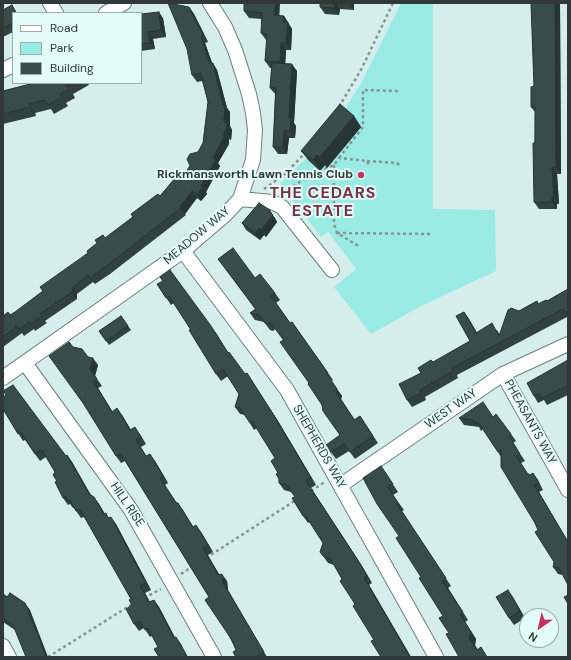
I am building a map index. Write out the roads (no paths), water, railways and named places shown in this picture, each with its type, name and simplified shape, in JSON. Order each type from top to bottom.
[{"type":"street","points":[[50,3],[55,12]]},
{"type":"street","points":[[108,12],[124,3]]},
{"type":"street","name":"MEADOW WAY","points":[[3,378],[183,251],[225,215],[241,196],[253,160],[255,144],[253,114],[249,94],[235,50],[225,27],[210,3]]},
{"type":"street","points":[[3,70],[12,66]]},
{"type":"street","points":[[241,196],[276,203],[282,207],[332,270]]},
{"type":"street","name":"SHEPHERDS WAY","points":[[183,251],[287,390],[436,657]]},
{"type":"street","name":"WEST WAY","points":[[338,480],[503,374],[568,344]]},
{"type":"street","name":"HILL RISE","points":[[25,363],[132,510],[214,657]]},
{"type":"street","name":"PHEASANTS WAY","points":[[503,374],[568,490]]},
{"type":"street","points":[[3,646],[9,657]]},
{"type":"place","name":"Rickmansworth Lawn Tennis Club","points":[[361,175]]},
{"type":"district","name":"THE CEDARS ESTATE","points":[[323,203]]}]
